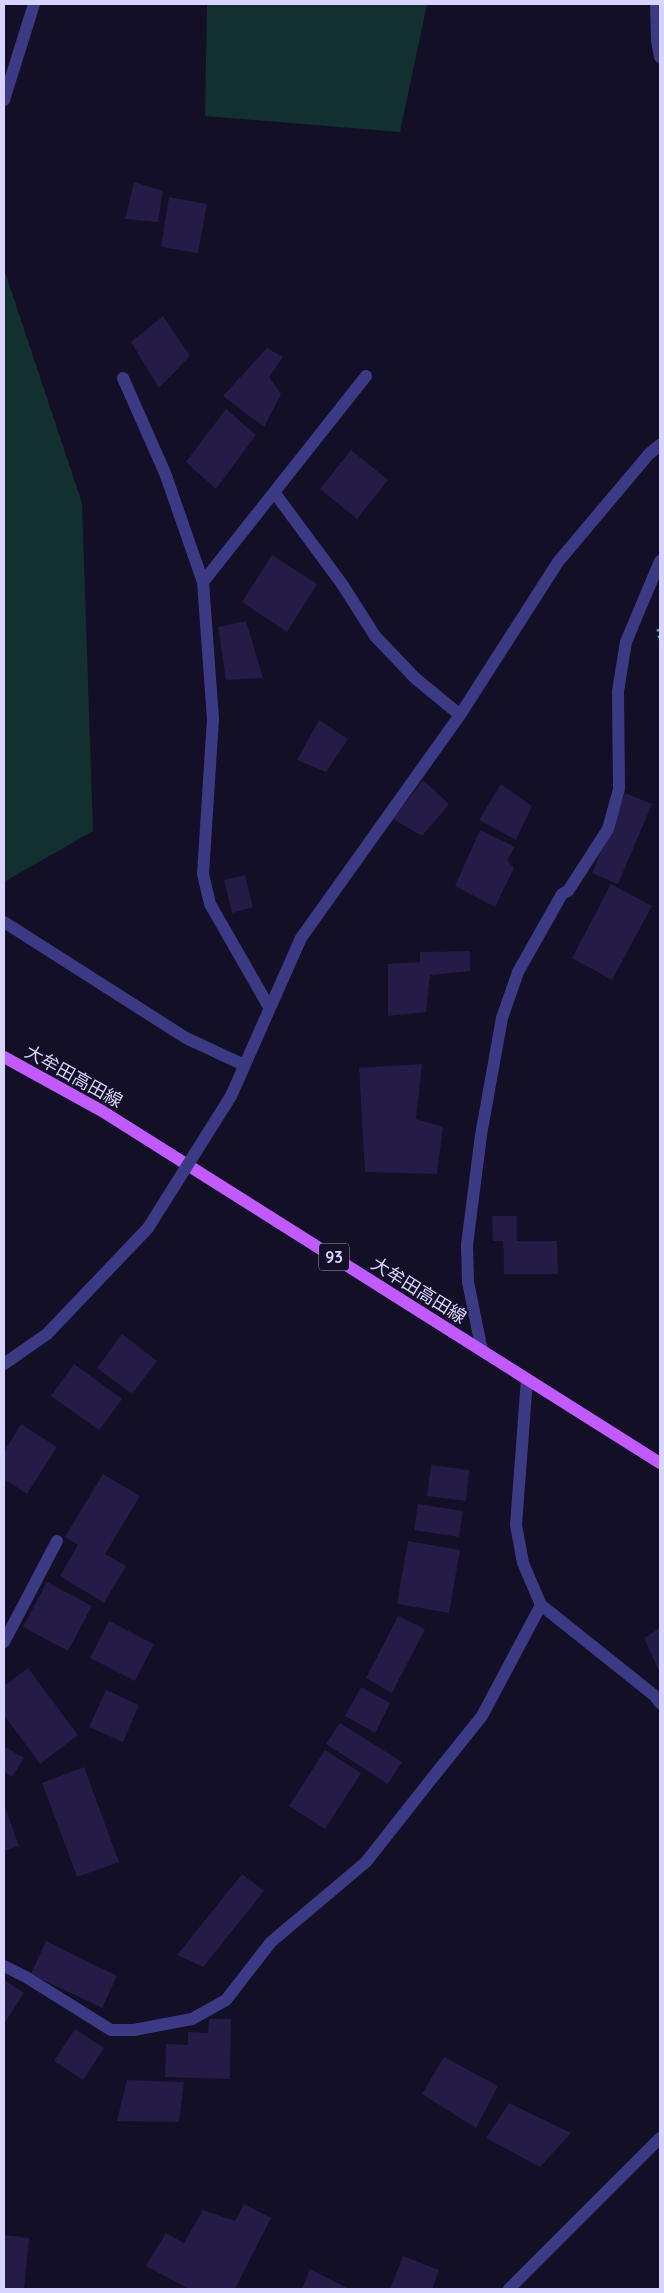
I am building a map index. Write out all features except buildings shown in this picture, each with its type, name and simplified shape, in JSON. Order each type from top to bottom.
[{"type":"main road","name":"大牟田高田線","points":[[4,1057],[102,1111],[660,1463]]},
{"type":"street","points":[[4,100],[34,4]]},
{"type":"street","points":[[656,4],[657,41],[660,57]]},
{"type":"street","points":[[203,582],[366,376]]},
{"type":"street","points":[[122,378],[165,473],[203,582],[213,719],[203,874],[210,904],[269,1007]]},
{"type":"street","points":[[4,1364],[47,1334],[148,1228],[231,1096],[301,938],[460,715],[558,562],[649,454],[660,445]]},
{"type":"street","points":[[274,492],[342,584],[375,636],[415,678],[460,715]]},
{"type":"street","points":[[482,1351],[468,1282],[467,1245],[482,1135],[502,1018],[518,972],[562,894],[568,891],[608,829],[619,789],[618,691],[626,642],[660,560]]},
{"type":"street","points":[[4,922],[186,1038],[244,1065]]},
{"type":"street","points":[[527,1379],[516,1525],[524,1563],[541,1605],[655,1696],[660,1703]]},
{"type":"street","points":[[4,1642],[57,1541]]},
{"type":"street","points":[[4,1966],[26,1977],[111,2030],[134,2030],[192,2019],[226,2000],[271,1942],[366,1862],[430,1782],[482,1716],[541,1605]]},
{"type":"street","points":[[508,2289],[660,2138]]},
{"type":"green space","points":[[207,4],[427,4],[400,132],[205,116]]},
{"type":"green space","points":[[4,269],[82,503],[93,831],[4,882]]}]
